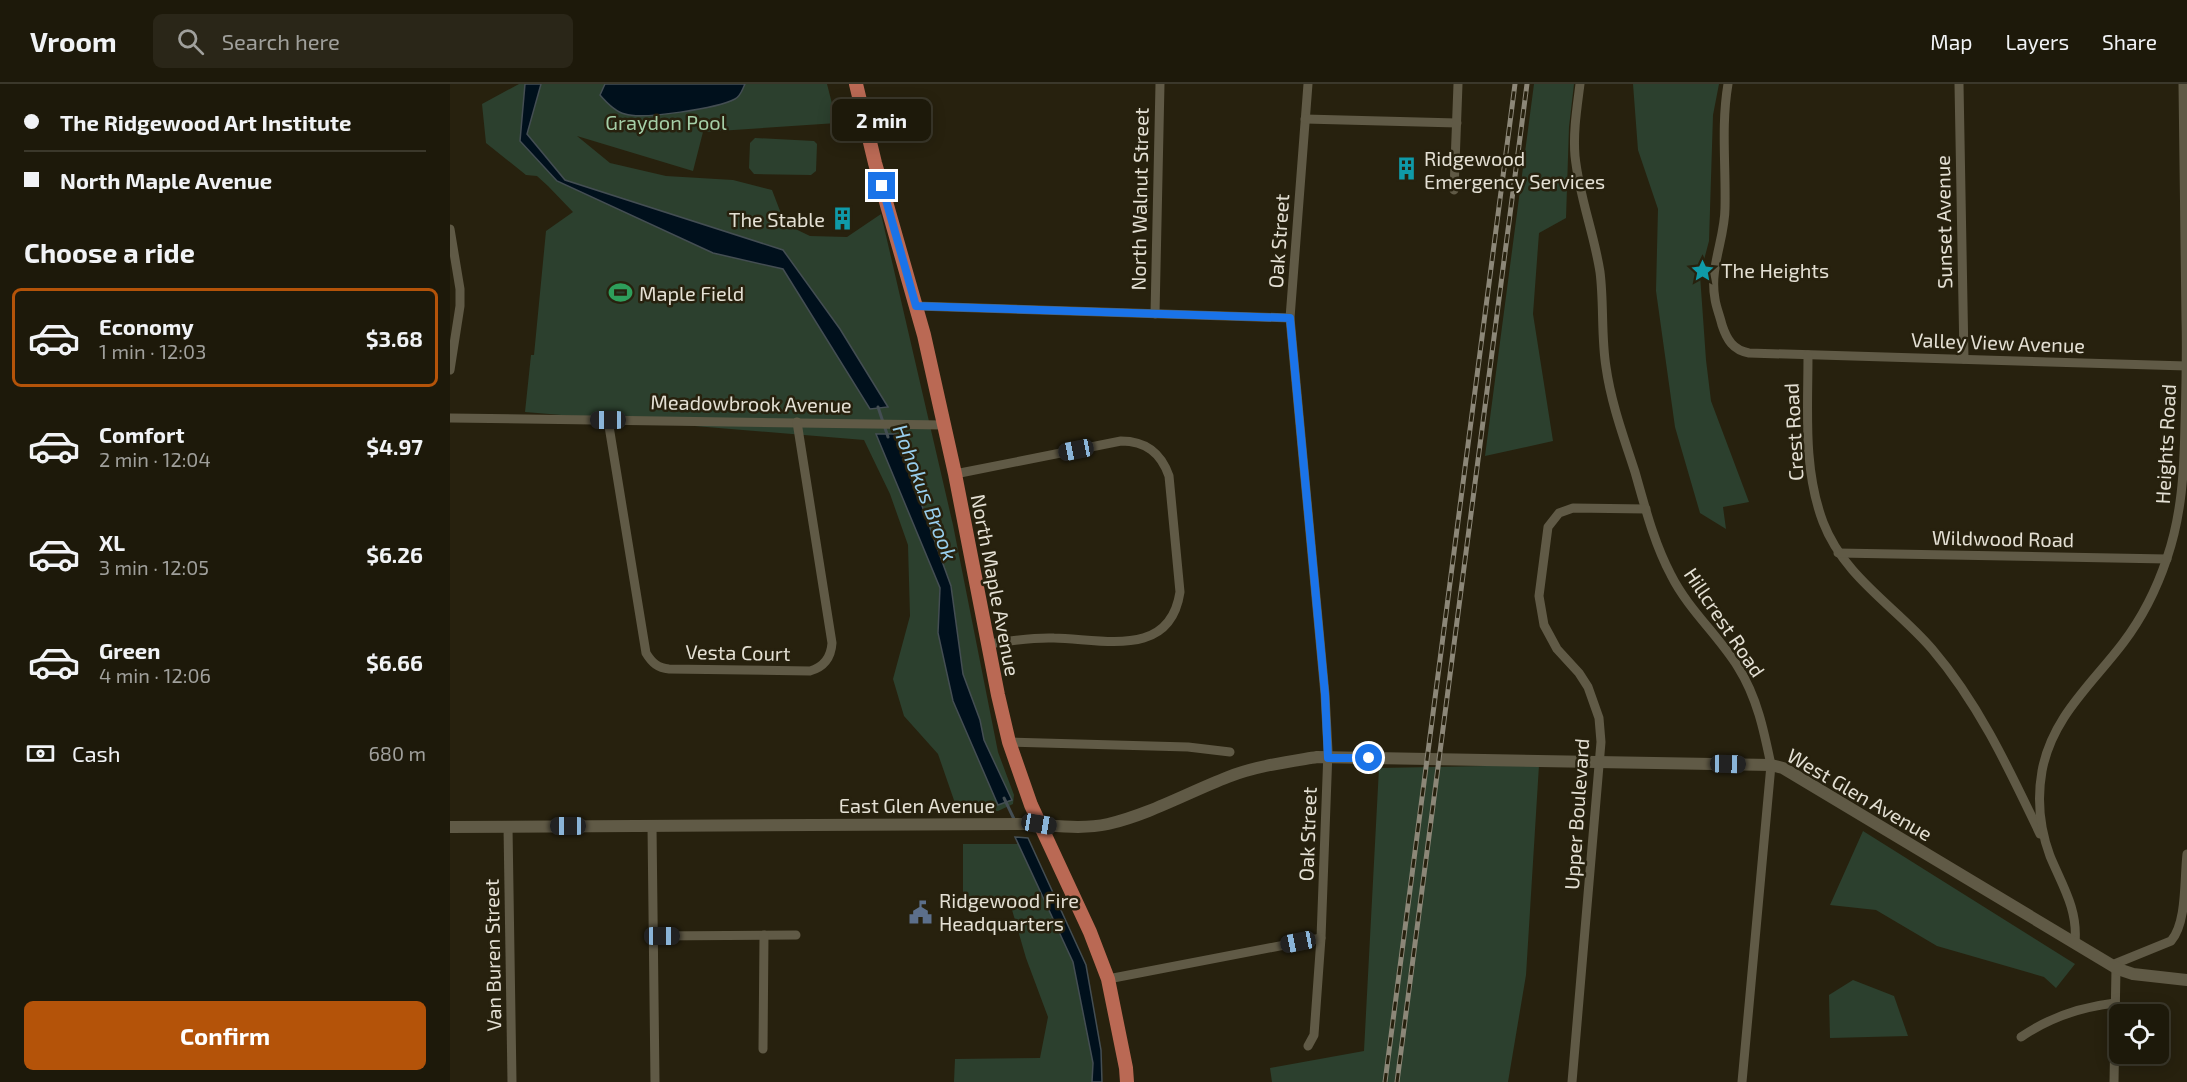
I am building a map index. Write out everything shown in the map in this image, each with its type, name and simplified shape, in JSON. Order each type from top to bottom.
[{"type":"main road","name":"North Maple Avenue","points":[[856,84],[875,163],[916,306],[944,425],[1009,742],[1029,800],[1032,824],[1090,932],[1108,979],[1126,1068],[1126,1082]]},
{"type":"street","name":"North Walnut Street","points":[[1155,314],[1160,84]]},
{"type":"street","name":"Oak Street","points":[[1308,84],[1290,318],[1325,694],[1328,758],[1321,938],[1314,1035],[1308,1046]]},
{"type":"street","points":[[1454,190],[1458,84]]},
{"type":"street","name":"Hillcrest Road","points":[[1580,84],[1574,137],[1575,155],[1599,271],[1605,366],[1615,410],[1661,553],[1677,587],[1738,666],[1751,690],[1762,724],[1771,765],[1742,1082]]},
{"type":"street","name":"Crest Road","points":[[1728,84],[1724,116],[1725,214],[1714,286],[1714,298],[1727,337],[1740,351],[1808,355],[1810,473],[1824,524],[1838,553],[1857,577],[1925,642],[1961,687],[1995,741],[2047,848]]},
{"type":"street","name":"Sunset Avenue","points":[[1959,84],[1964,359]]},
{"type":"street","name":"Heights Road","points":[[2075,942],[2075,917],[2047,848],[2042,829],[2040,790],[2042,771],[2054,734],[2074,700],[2106,665],[2134,626],[2153,593],[2177,526],[2184,483],[2187,366],[2183,84]]},
{"type":"street","points":[[1305,119],[1457,123]]},
{"type":"street","points":[[450,229],[460,289],[460,306],[450,370]]},
{"type":"street","points":[[916,306],[1290,318]]},
{"type":"street","name":"Valley View Avenue","points":[[1808,355],[2187,366]]},
{"type":"street","name":"Meadowbrook Avenue","points":[[450,418],[944,425]]},
{"type":"street","name":"Vesta Court","points":[[608,420],[646,653],[650,661],[656,666],[669,669],[810,671],[817,669],[828,659],[832,643],[797,422]]},
{"type":"street","points":[[955,474],[1121,441],[1142,444],[1151,448],[1159,456],[1169,476],[1180,592],[1178,604],[1168,624],[1158,632],[1137,640],[1052,638],[1020,639],[989,644]]},
{"type":"street","name":"Upper Boulevard","points":[[1572,1082],[1601,734],[1595,702],[1579,673],[1557,649],[1550,637],[1540,610],[1539,596],[1548,527],[1559,513],[1573,508],[1646,509]]},
{"type":"street","name":"Wildwood Road","points":[[1838,553],[2167,559]]},
{"type":"street","points":[[1009,742],[1188,747],[1230,752]]},
{"type":"street","name":"East Glen Avenue","points":[[450,827],[1032,824],[1053,827],[1106,825],[1163,806],[1245,772],[1273,764],[1317,757],[1445,759]]},
{"type":"street","name":"West Glen Avenue","points":[[1445,759],[1771,765],[1783,768],[2114,967],[2128,973],[2187,980]]},
{"type":"street","points":[[652,826],[655,1082]]},
{"type":"street","name":"Van Buren Street","points":[[508,827],[512,1082]]},
{"type":"street","points":[[2115,1082],[2114,967],[2172,941],[2179,935],[2185,919],[2187,854]]},
{"type":"street","points":[[763,1049],[764,935]]},
{"type":"street","points":[[653,936],[796,935]]},
{"type":"street","points":[[1108,979],[1321,938]]},
{"type":"street","points":[[2021,1037],[2070,1012],[2088,1006],[2115,1003]]},
{"type":"green space","points":[[519,84],[827,84],[837,123],[703,132],[693,171],[577,136],[610,163],[666,176],[733,180],[772,190],[785,224],[810,236],[847,237],[881,214],[953,525],[998,752],[1014,795],[1013,804],[998,811],[966,813],[956,806],[938,754],[904,716],[893,679],[910,616],[908,545],[890,494],[864,440],[525,412],[531,355],[534,355],[546,231],[573,212],[537,176],[526,175],[486,143],[482,104]],"holes":[[[876,434],[951,586],[963,674],[980,720],[984,740],[1012,799],[998,805],[953,701],[938,633],[940,588]]]},
{"type":"green space","points":[[1534,84],[1574,84],[1569,127],[1566,218],[1539,233],[1533,314],[1553,441],[1485,456]]},
{"type":"green space","points":[[1633,84],[1719,84],[1713,115],[1709,241],[1700,275],[1706,360],[1711,401],[1749,502],[1723,507],[1726,529],[1700,513],[1675,427],[1656,291],[1658,209],[1638,150]]},
{"type":"green space","points":[[755,138],[814,141],[817,144],[816,171],[811,175],[754,174],[749,168],[750,143]]},
{"type":"green space","points":[[1539,765],[1526,975],[1508,1082],[1272,1082],[1270,1068],[1364,1051],[1379,768]]},
{"type":"green space","points":[[1863,831],[2075,964],[2056,988],[2044,977],[1937,946],[1876,910],[1830,905]]},
{"type":"green space","points":[[963,844],[1018,844],[1073,962],[1093,1063],[1092,1082],[954,1082],[955,1059],[1040,1058],[1048,1017],[1026,958],[1008,896],[963,901]]},
{"type":"green space","points":[[1853,980],[1894,996],[1908,1036],[1830,1038],[1829,995]]},
{"type":"water","name":"Hohokus Brook","points":[[525,84],[541,84],[527,134],[565,180],[783,250],[840,329],[888,407],[870,409],[783,269],[713,253],[557,181],[520,141]]},
{"type":"water","name":"Graydon Pool","points":[[605,84],[745,84],[735,99],[713,106],[680,112],[634,115],[622,113],[608,104],[600,95]]},
{"type":"water","name":"Hohokus Brook","points":[[876,434],[896,434],[951,586],[963,674],[980,720],[984,740],[1012,800],[998,805],[953,701],[938,633],[940,588]]},
{"type":"water","points":[[1015,837],[1028,838],[1086,965],[1101,1050],[1102,1082],[1092,1082],[1093,1063],[1073,962]]},
{"type":"waterway","name":"Hohokus Brook","points":[[878,407],[888,437]]},
{"type":"waterway","name":"Hohokus Brook","points":[[1004,798],[1014,819]]},
{"type":"railway","points":[[1385,1082],[1515,84]]},
{"type":"railway","points":[[1397,1082],[1527,84]]},
{"type":"place","name":"Ridgewood Emergency Services","points":[[1406,169]]},
{"type":"place","name":"The Stable","points":[[843,219]]},
{"type":"place","name":"The Heights","points":[[1703,270]]},
{"type":"place","name":"Maple Field","points":[[621,293]]},
{"type":"place","name":"Ridgewood Fire Headquarters","points":[[921,912]]},
{"type":"route","points":[[882,186],[916,306],[1290,318],[1325,694],[1328,758],[1369,758]]}]
